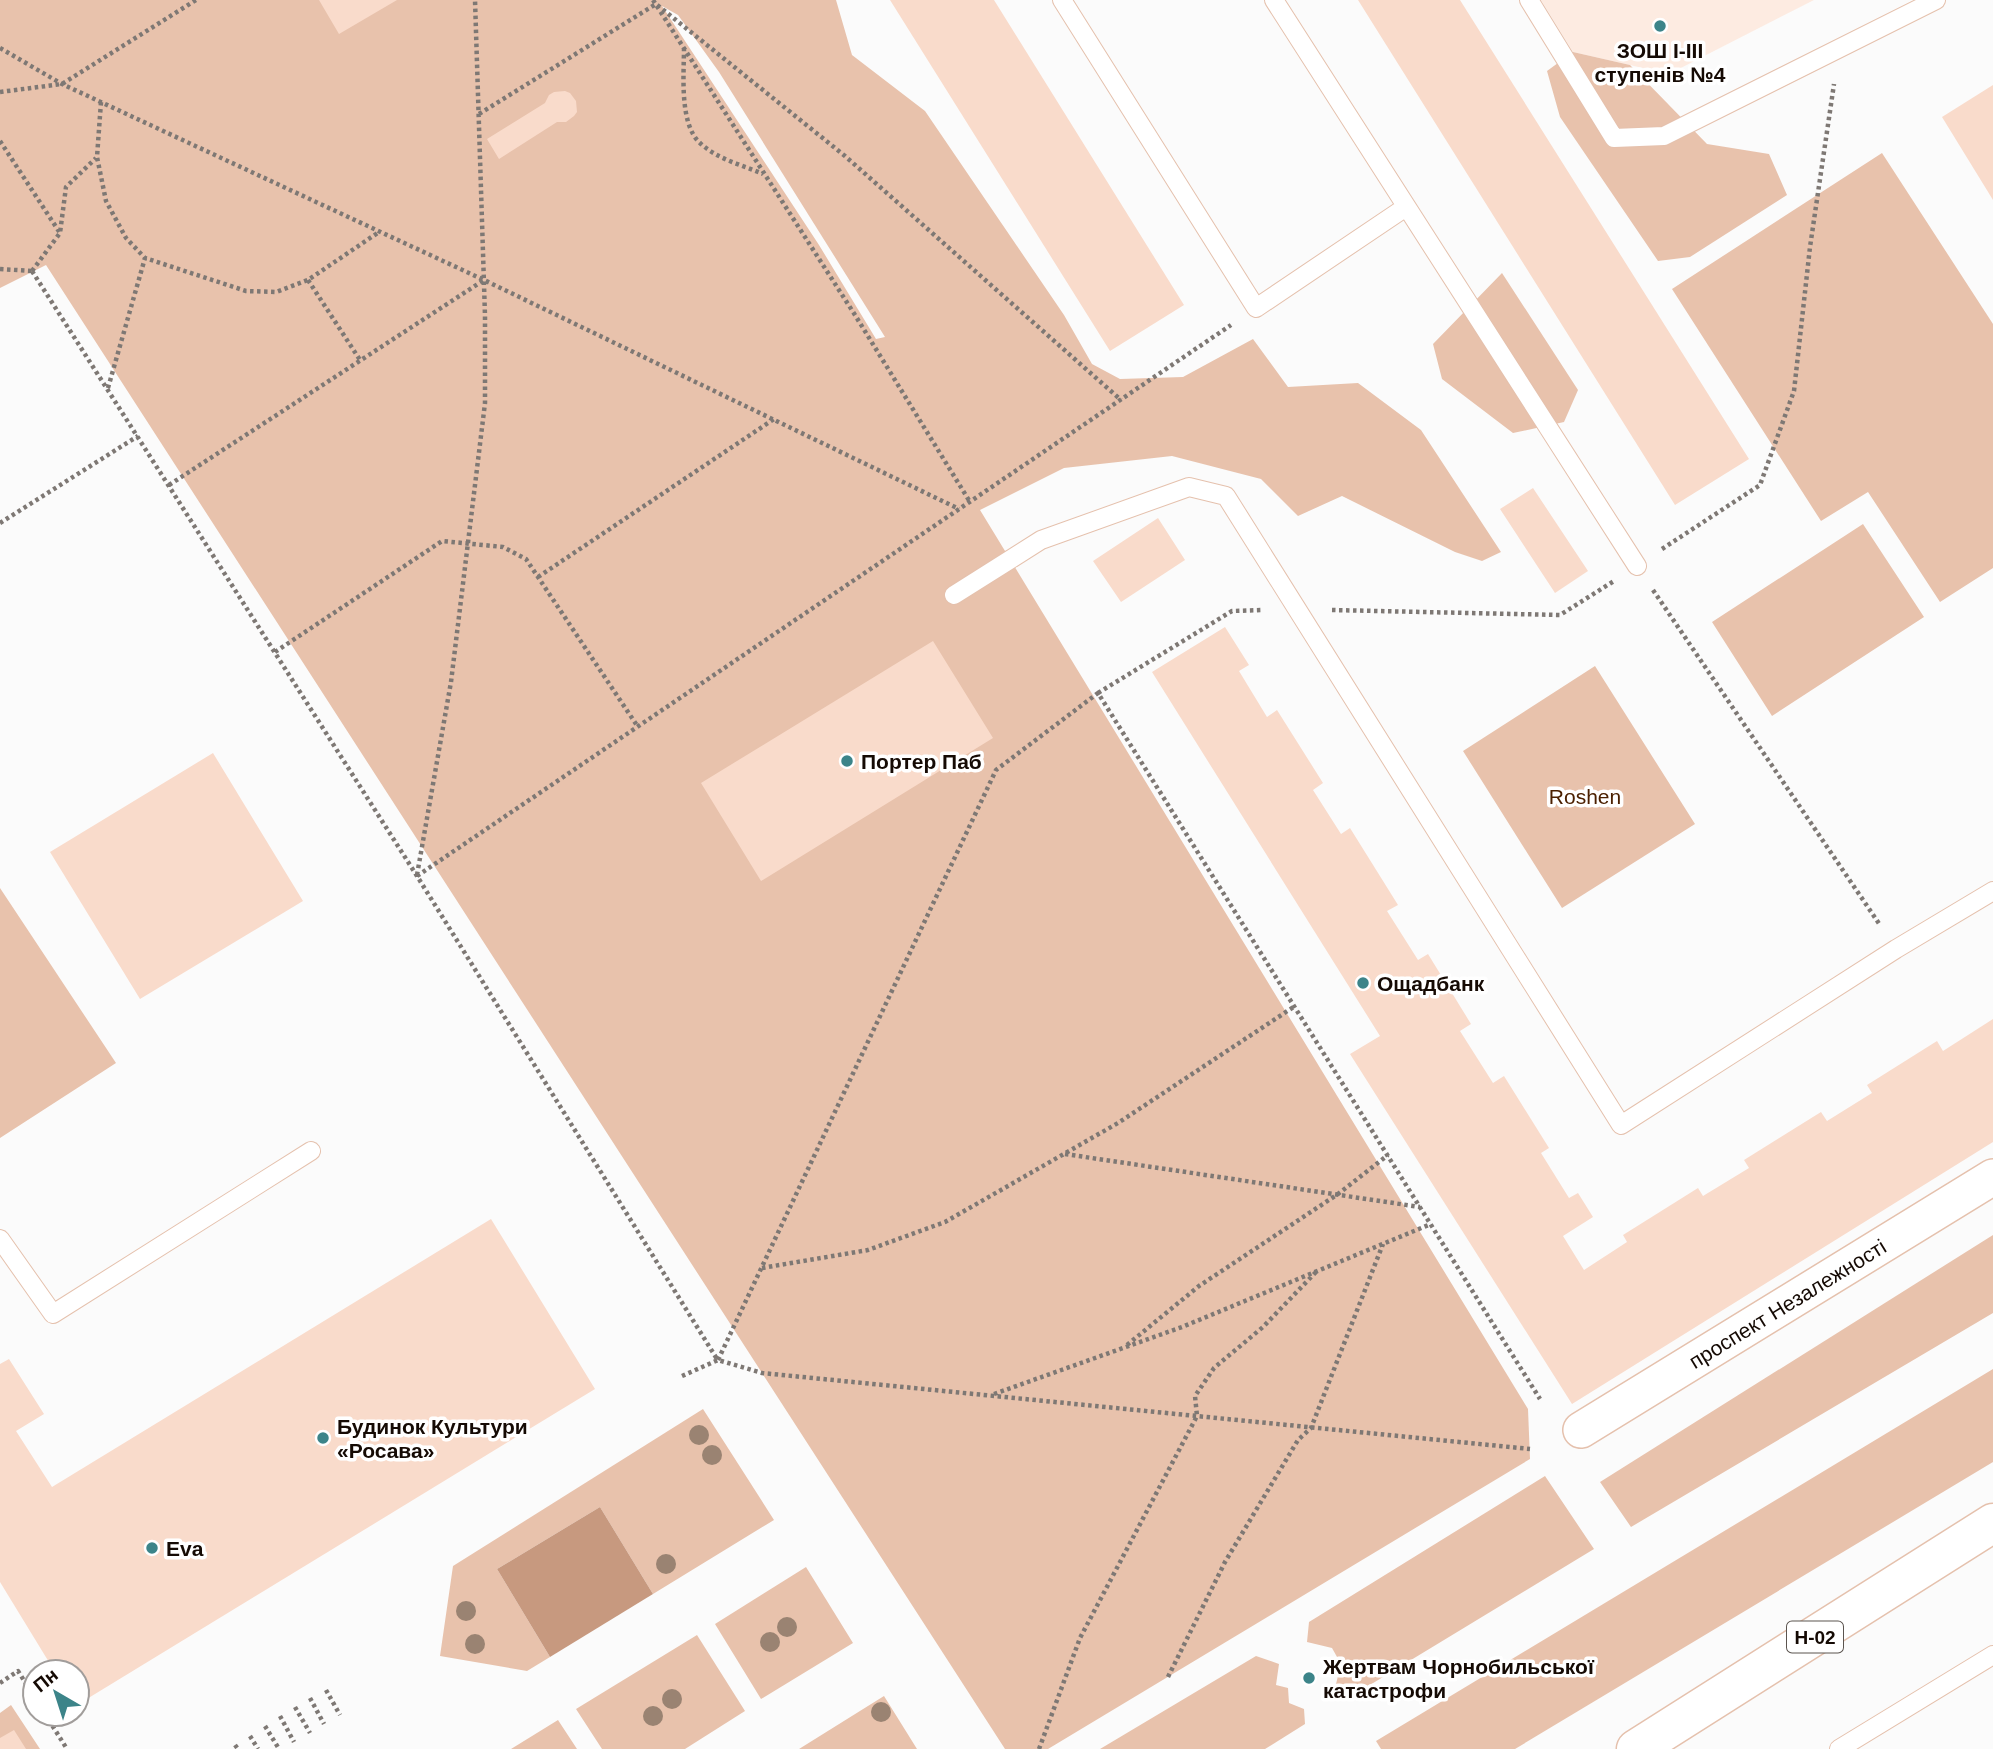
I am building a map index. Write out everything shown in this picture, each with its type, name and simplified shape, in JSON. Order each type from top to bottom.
[{"type":"main road","name":"Н-02","points":[[1636,1749],[1993,1523]]},
{"type":"street","name":"проспект Незалежності","points":[[1581,1430],[1993,1177]]},
{"type":"lane","points":[[1062,0],[1256,308],[1406,207]]},
{"type":"lane","points":[[1273,0],[1637,566]]},
{"type":"lane","points":[[1529,0],[1614,138],[1664,136],[1936,0]]},
{"type":"lane","points":[[954,594],[1041,540],[1188,487],[1226,496],[1621,1125],[1896,949],[1993,891]]},
{"type":"lane","points":[[0,1239],[53,1314],[311,1151]]},
{"type":"lane","points":[[1839,1749],[1993,1655]]},
{"type":"path","points":[[0,92],[62,83],[196,0]]},
{"type":"path","points":[[417,876],[451,682],[485,403],[475,0]]},
{"type":"path","points":[[479,114],[655,2]]},
{"type":"path","points":[[655,2],[970,502]]},
{"type":"path","points":[[655,2],[845,156],[1121,400]]},
{"type":"path","points":[[684,47],[687,122],[698,142],[717,155],[765,175]]},
{"type":"path","points":[[0,48],[101,102],[484,280],[960,509]]},
{"type":"path","points":[[718,1360],[996,770],[1098,693],[1232,611],[1560,615],[1760,485],[1794,391],[1810,247],[1840,48]]},
{"type":"path","points":[[101,102],[97,157],[106,201],[125,238],[145,258],[246,290],[276,292],[308,280],[380,231]]},
{"type":"path","points":[[0,141],[60,233]]},
{"type":"path","points":[[32,271],[60,233],[66,187],[97,157]]},
{"type":"path","points":[[107,389],[145,258]]},
{"type":"path","points":[[0,269],[32,271]]},
{"type":"path","points":[[32,271],[417,876],[718,1360]]},
{"type":"path","points":[[308,280],[360,360]]},
{"type":"path","points":[[169,485],[484,280]]},
{"type":"path","points":[[417,876],[1256,308]]},
{"type":"path","points":[[538,577],[774,419]]},
{"type":"path","points":[[0,523],[138,436]]},
{"type":"path","points":[[275,652],[442,541],[503,547],[526,559],[638,727]]},
{"type":"path","points":[[1637,566],[1896,949]]},
{"type":"path","points":[[1098,693],[1540,1399]]},
{"type":"path","points":[[761,1268],[868,1251],[945,1222],[1118,1123],[1295,1006]]},
{"type":"path","points":[[1063,1154],[1421,1207]]},
{"type":"path","points":[[1124,1348],[1199,1286],[1338,1194],[1388,1155]]},
{"type":"path","points":[[990,1396],[1182,1327],[1431,1224]]},
{"type":"path","points":[[1168,1677],[1225,1562],[1298,1440],[1311,1428],[1383,1244]]},
{"type":"path","points":[[1039,1749],[1080,1638],[1197,1416],[1195,1396],[1214,1368],[1263,1327],[1316,1272]]},
{"type":"path","points":[[682,1376],[718,1360],[762,1373],[1530,1449]]},
{"type":"path","points":[[0,1683],[18,1671],[21,1676]]},
{"type":"path","points":[[326,1690],[340,1715]]},
{"type":"path","points":[[310,1698],[324,1724]]},
{"type":"path","points":[[296,1707],[310,1733]]},
{"type":"path","points":[[280,1716],[294,1742]]},
{"type":"path","points":[[265,1726],[279,1749]]},
{"type":"path","points":[[54,1728],[67,1749]]},
{"type":"path","points":[[250,1735],[258,1749]]},
{"type":"shaded area","name":"ЗОШ І-ІІІ ступенів №4","points":[[1541,0],[1814,0],[1669,74],[1573,52]]},
{"type":"shaded area","points":[[600,1507],[653,1594],[550,1657],[497,1569]]},
{"type":"green space","points":[[0,0],[836,0],[852,55],[925,111],[1064,315],[1092,364],[1120,379],[1183,377],[1253,339],[1288,387],[1358,383],[1421,430],[1501,552],[1482,561],[1455,552],[1342,496],[1298,516],[1261,479],[1172,456],[1064,468],[980,510],[1528,1409],[1530,1459],[1048,1749],[1005,1749],[46,265],[0,288]],"holes":[[[662,6],[678,15],[719,72],[885,337],[876,339],[819,245]]]},
{"type":"green space","points":[[1573,52],[1630,65],[1707,144],[1769,154],[1787,195],[1690,257],[1658,261],[1560,117],[1547,71]]},
{"type":"green space","points":[[1882,153],[1993,324],[1993,568],[1940,602],[1868,492],[1821,521],[1672,289]]},
{"type":"green space","points":[[1502,273],[1578,390],[1564,422],[1513,433],[1442,379],[1433,344]]},
{"type":"green space","points":[[1863,524],[1924,617],[1772,716],[1712,622]]},
{"type":"green space","name":"Roshen","points":[[1595,666],[1695,824],[1562,908],[1463,751]]},
{"type":"green space","points":[[0,888],[116,1063],[0,1138]]},
{"type":"green space","points":[[1993,1235],[1993,1313],[1631,1527],[1600,1482]]},
{"type":"green space","points":[[1993,1369],[1993,1462],[1515,1749],[1381,1749],[1376,1741]]},
{"type":"green space","points":[[703,1409],[774,1520],[653,1594],[600,1507],[497,1569],[550,1657],[527,1671],[440,1656],[453,1566]]},
{"type":"green space","points":[[1545,1476],[1594,1549],[1355,1694],[1335,1688],[1341,1664],[1332,1648],[1307,1642],[1309,1622]]},
{"type":"green space","points":[[806,1567],[853,1643],[761,1699],[715,1624]]},
{"type":"green space","points":[[697,1635],[745,1711],[685,1749],[602,1749],[576,1709]]},
{"type":"green space","points":[[1256,1656],[1279,1664],[1276,1685],[1288,1688],[1289,1703],[1304,1709],[1305,1724],[1265,1749],[1100,1749]]},
{"type":"green space","points":[[884,1696],[917,1749],[799,1749]]},
{"type":"green space","points":[[11,1705],[21,1720],[21,1728],[26,1728],[40,1749],[0,1749],[0,1713]]},
{"type":"green space","points":[[558,1720],[577,1749],[511,1749]]},
{"type":"building","points":[[319,0],[397,0],[339,34]]},
{"type":"building","points":[[890,0],[994,0],[1184,305],[1110,351]]},
{"type":"building","points":[[1358,0],[1460,0],[1749,459],[1675,505]]},
{"type":"building","points":[[1993,85],[1993,200],[1942,117]]},
{"type":"building","points":[[565,91],[576,101],[577,112],[574,116],[566,122],[557,122],[499,159],[487,139],[545,103],[549,95]]},
{"type":"building","points":[[1533,488],[1588,571],[1555,593],[1500,509]]},
{"type":"building","points":[[1158,518],[1185,560],[1121,602],[1093,561]]},
{"type":"building","points":[[1225,627],[1249,665],[1239,671],[1267,717],[1277,710],[1323,783],[1313,790],[1341,834],[1350,828],[1398,905],[1387,911],[1418,960],[1428,954],[1471,1024],[1460,1031],[1493,1083],[1504,1076],[1549,1148],[1541,1153],[1569,1198],[1578,1193],[1593,1217],[1563,1236],[1584,1270],[1627,1242],[1623,1235],[1698,1188],[1703,1196],[1749,1168],[1744,1160],[1821,1112],[1827,1121],[1872,1093],[1867,1085],[1937,1041],[1943,1051],[1993,1019],[1993,1142],[1572,1404],[1350,1054],[1380,1036],[1152,672]]},
{"type":"building","name":"Портер Паб","points":[[933,641],[993,738],[761,881],[701,783]]},
{"type":"building","points":[[213,753],[303,901],[140,999],[50,852]]},
{"type":"building","name":"Будинок Культури «Росава»","points":[[491,1219],[595,1389],[91,1696],[91,1658],[46,1658],[0,1582],[0,1364],[9,1359],[44,1414],[16,1431],[52,1487]]},
{"type":"building","points":[[14,1730],[26,1749],[0,1749],[0,1738]]},
{"type":"place","name":"ЗОШ І-ІІІ ступенів №4","points":[[1660,26]]},
{"type":"place","name":"Портер Паб","points":[[847,761]]},
{"type":"place","name":"Ощадбанк","points":[[1363,983]]},
{"type":"place","name":"Будинок Культури «Росава»","points":[[323,1438]]},
{"type":"place","name":"Eva","points":[[152,1548]]},
{"type":"place","name":"Жертвам Чорнобильської катастрофи","points":[[1309,1678]]}]
